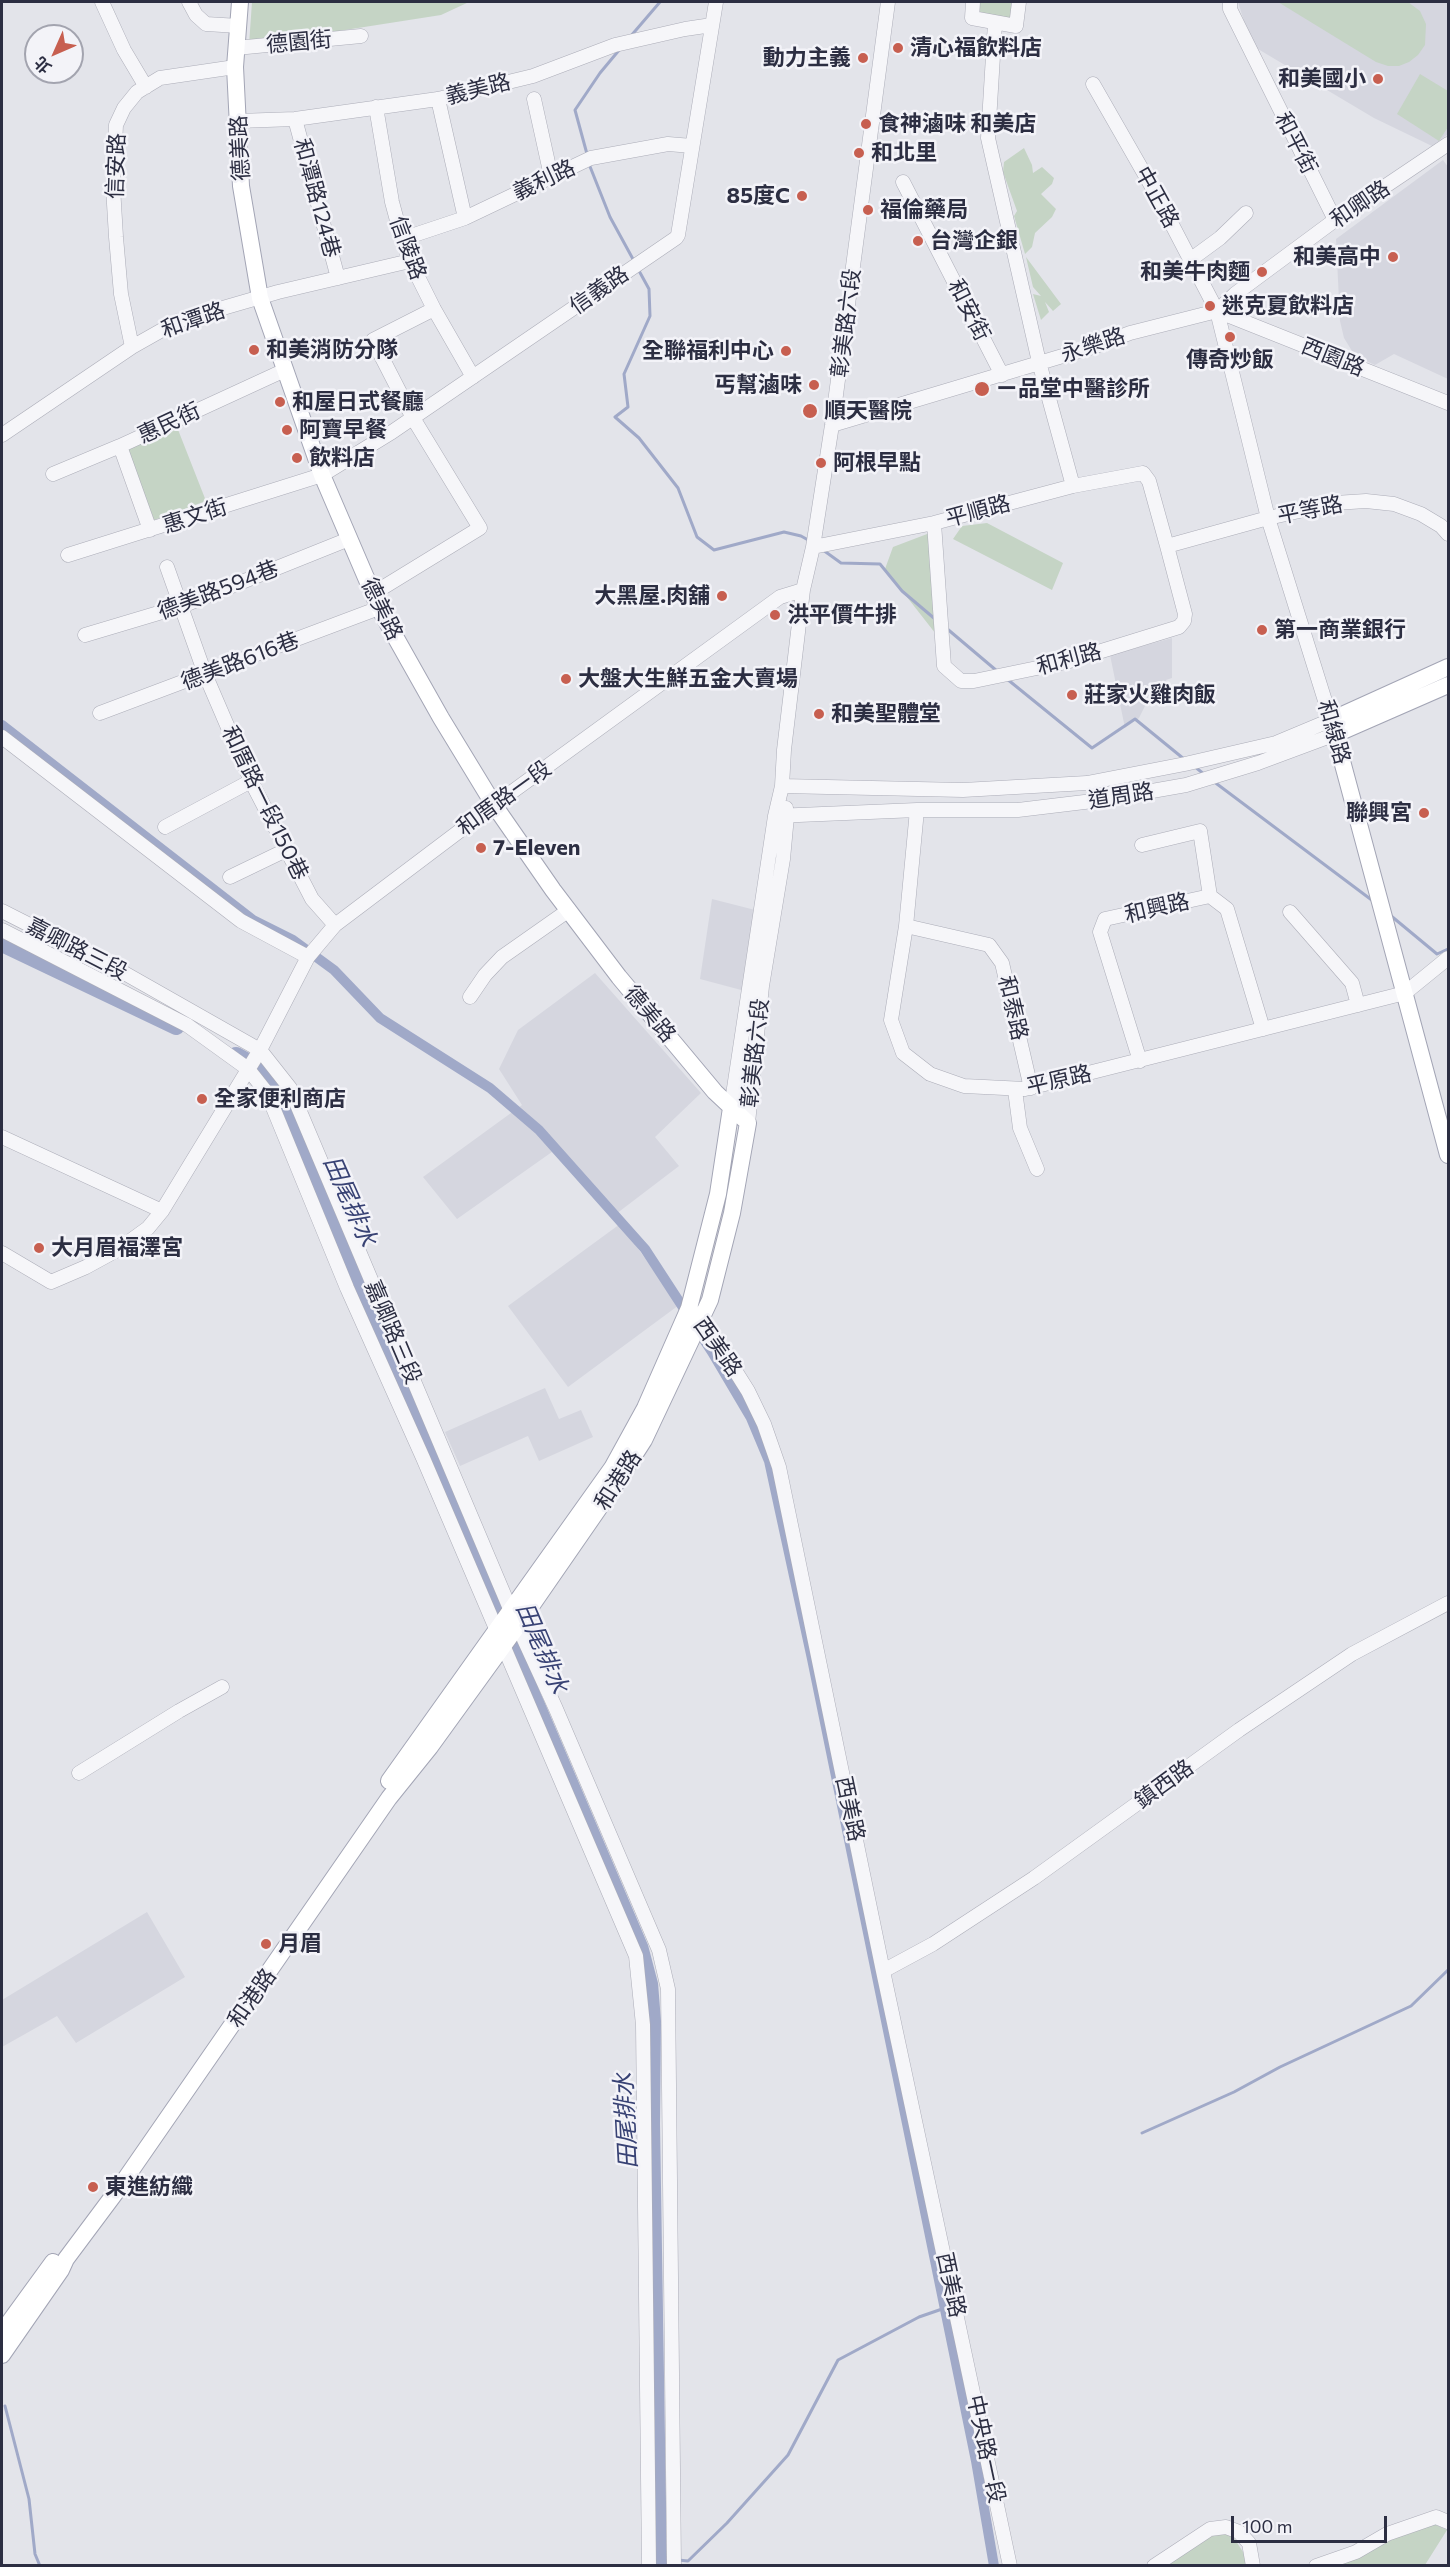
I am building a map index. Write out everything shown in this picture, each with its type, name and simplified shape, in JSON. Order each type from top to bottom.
[{"type":"main road","name":"德美路","points":[[240,2],[235,67],[241,186],[260,298],[322,475],[377,601],[441,718],[494,805],[568,910],[619,977],[715,1092],[748,1123]]},
{"type":"main road","name":"道周路","points":[[1334,727],[1449,667]]},
{"type":"main road","name":"道周路","points":[[1334,727],[1449,685]]},
{"type":"main road","name":"和線路","points":[[1334,727],[1449,1155]]},
{"type":"main road","name":"彰美路六段","points":[[691,1319],[714,1208],[731,1108]]},
{"type":"main road","name":"彰美路六段","points":[[691,1319],[710,1300],[732,1213],[748,1123]]},
{"type":"main road","points":[[714,1208],[732,1213]]},
{"type":"main road","name":"和港路","points":[[2,2353],[389,1798],[430,1747],[612,1468],[691,1319]]},
{"type":"main road","name":"和港路","points":[[2,2332],[125,2161],[408,1754],[506,1629]]},
{"type":"street","points":[[102,2],[124,50],[146,87]]},
{"type":"street","points":[[189,2],[196,15],[206,24],[239,26]]},
{"type":"street","name":"信義路","points":[[322,475],[413,417],[676,238],[716,2]]},
{"type":"street","name":"彰美路六段","points":[[748,1123],[762,986],[783,859],[781,816],[784,750],[803,590],[813,547],[832,425],[888,2]]},
{"type":"street","points":[[973,2],[972,18],[1016,26],[1019,2]]},
{"type":"street","name":"和平街","points":[[1230,2],[1230,9],[1335,220]]},
{"type":"street","points":[[996,23],[988,138],[1040,362],[1072,486]]},
{"type":"street","name":"義美路","points":[[238,121],[295,119],[438,99],[533,76],[625,42],[711,25]]},
{"type":"street","name":"德園街","points":[[236,48],[361,36]]},
{"type":"street","name":"信安路","points":[[132,347],[121,294],[113,187],[116,125],[124,108],[137,92],[160,78],[235,67]]},
{"type":"street","name":"中正路","points":[[1093,84],[1156,194],[1217,311]]},
{"type":"street","points":[[438,99],[465,218]]},
{"type":"street","points":[[534,99],[551,176]]},
{"type":"street","name":"信陵路","points":[[376,107],[392,202],[402,239],[410,261],[434,309],[472,377]]},
{"type":"street","name":"和潭路124巷","points":[[295,119],[338,278]]},
{"type":"street","name":"義利路","points":[[402,239],[465,218],[591,158],[668,144],[692,146]]},
{"type":"street","name":"和卿路","points":[[1217,311],[1234,294],[1335,220],[1449,144]]},
{"type":"street","name":"和安街","points":[[903,182],[1002,375]]},
{"type":"street","points":[[1190,260],[1220,238],[1246,213]]},
{"type":"street","name":"和潭路","points":[[2,435],[132,347],[178,321],[410,261]]},
{"type":"street","points":[[413,417],[373,340],[434,309]]},
{"type":"street","name":"永樂路","points":[[832,425],[1002,375],[1130,333],[1197,314],[1217,311]]},
{"type":"street","name":"西園路","points":[[1217,311],[1449,403]]},
{"type":"street","name":"和線路","points":[[1217,311],[1268,518],[1334,727]]},
{"type":"street","name":"惠民街","points":[[53,474],[120,446],[285,370]]},
{"type":"street","name":"德美路616巷","points":[[100,713],[205,674],[377,601],[480,528],[413,417]]},
{"type":"street","points":[[120,446],[150,530]]},
{"type":"street","name":"平順路","points":[[813,547],[934,523],[1072,486],[1143,473]]},
{"type":"street","name":"和利路","points":[[934,523],[944,666],[961,681],[974,681],[1066,662],[1179,627],[1184,621],[1185,614],[1149,481],[1143,473]]},
{"type":"street","name":"惠文街","points":[[68,555],[322,475]]},
{"type":"street","name":"平等路","points":[[1167,546],[1335,502],[1365,501],[1394,504],[1421,514],[1441,526],[1449,534]]},
{"type":"street","name":"德美路594巷","points":[[85,635],[182,606],[350,539]]},
{"type":"street","name":"和厝路一段150巷","points":[[167,567],[205,674],[251,781],[312,899],[335,925]]},
{"type":"street","name":"和厝路一段","points":[[2,1253],[51,1282],[119,1249],[148,1228],[162,1211],[255,1059],[308,957],[335,925],[494,805],[780,597],[803,590]]},
{"type":"street","name":"道周路","points":[[782,786],[963,790],[1087,783],[1185,764],[1334,727]]},
{"type":"street","name":"道周路","points":[[781,816],[917,810],[1018,810],[1133,795],[1186,785],[1258,763],[1334,727]]},
{"type":"street","points":[[2,737],[242,921],[308,957]]},
{"type":"street","points":[[165,826],[251,781]]},
{"type":"street","name":"平原路","points":[[917,810],[906,926],[891,1020],[903,1053],[930,1074],[964,1086],[1015,1090],[1031,1088],[1405,993],[1449,958]]},
{"type":"street","name":"彰美路六段","points":[[731,1108],[781,816]]},
{"type":"street","points":[[1143,845],[1200,831],[1210,896]]},
{"type":"street","points":[[230,877],[286,850]]},
{"type":"street","name":"和興路","points":[[1140,1061],[1100,932],[1105,920],[1210,896],[1227,909],[1263,1029]]},
{"type":"street","points":[[470,997],[485,975],[502,957],[568,910]]},
{"type":"street","name":"嘉卿路三段","points":[[2,911],[126,974],[255,1059],[290,1088],[506,1629]]},
{"type":"street","points":[[1290,912],[1352,983],[1358,1005]]},
{"type":"street","name":"和泰路","points":[[906,926],[989,945],[1002,963],[1031,1088]]},
{"type":"street","name":"嘉卿路三段","points":[[2,930],[255,1059],[347,1288],[423,1458],[506,1629]]},
{"type":"street","points":[[1015,1090],[1020,1128],[1037,1169]]},
{"type":"street","points":[[2,1137],[162,1211]]},
{"type":"street","name":"西美路","points":[[691,1319],[748,1391],[764,1424],[779,1467],[883,1971],[961,2332]]},
{"type":"street","name":"鎮西路","points":[[883,1971],[933,1944],[1034,1878],[1239,1730],[1352,1654],[1449,1603]]},
{"type":"street","points":[[506,1629],[556,1708],[659,1950],[668,1989],[674,2561]]},
{"type":"street","points":[[506,1629],[636,1956],[643,2025],[649,2565]]},
{"type":"street","points":[[79,1773],[222,1687]]},
{"type":"street","points":[[636,1956],[659,1950]]},
{"type":"street","name":"中央路一段","points":[[961,2332],[1010,2565]]},
{"type":"street","points":[[1316,2565],[1356,2552],[1387,2534],[1437,2517],[1449,2522]]},
{"type":"street","points":[[1154,2565],[1210,2529],[1226,2527],[1239,2532],[1249,2543],[1254,2565]]},
{"type":"shaded area","name":"和美國小","points":[[1238,2],[1448,2],[1448,134],[1432,146],[1374,118],[1258,49],[1248,34]]},
{"type":"shaded area","name":"和美高中","points":[[1443,160],[1448,167],[1448,379],[1394,354],[1375,365],[1352,351],[1344,338],[1340,321],[1336,239]]},
{"type":"shaded area","points":[[1172,638],[1172,678],[1166,680],[1167,684],[1158,689],[1147,702],[1139,718],[1125,728],[1110,655]]},
{"type":"shaded area","points":[[712,899],[759,911],[745,991],[700,979]]},
{"type":"shaded area","points":[[595,973],[701,1093],[655,1137],[679,1166],[616,1214],[559,1147],[457,1219],[423,1177],[522,1105],[499,1069],[518,1030]]},
{"type":"shaded area","points":[[620,1224],[679,1305],[568,1387],[508,1306]]},
{"type":"shaded area","points":[[545,1388],[559,1419],[581,1410],[593,1437],[539,1461],[528,1436],[460,1466],[445,1432]]},
{"type":"shaded area","points":[[147,1912],[185,1977],[76,2043],[57,2016],[2,2047],[2,2000]]},
{"type":"green space","points":[[252,2],[469,2],[441,15],[249,45]]},
{"type":"green space","points":[[975,2],[1016,2],[1014,19],[974,13]]},
{"type":"green space","points":[[1278,2],[1408,2],[1420,11],[1426,24],[1425,45],[1409,62],[1399,66],[1388,66],[1376,62]]},
{"type":"green space","points":[[1420,74],[1448,91],[1448,127],[1439,141],[1397,114]]},
{"type":"green space","points":[[1024,148],[1033,173],[1042,167],[1054,178],[1052,184],[1041,194],[1056,209],[1052,217],[1035,233],[1032,247],[1025,254],[1014,216],[1017,211],[1003,172],[1004,162]]},
{"type":"green space","points":[[1026,257],[1061,304],[1053,311],[1045,302],[1049,312],[1041,320],[1033,294],[1041,296],[1033,287]]},
{"type":"green space","points":[[175,422],[206,501],[154,520],[127,446]]},
{"type":"green space","points":[[987,523],[1063,563],[1052,590],[953,539],[962,526]]},
{"type":"green space","points":[[935,531],[939,638],[885,569],[893,547]]},
{"type":"green space","points":[[1434,2524],[1447,2530],[1425,2565],[1330,2566],[1396,2536]]},
{"type":"green space","points":[[1230,2532],[1245,2555],[1246,2565],[1163,2566],[1207,2536]]},
{"type":"water","points":[[524,1654],[648,1945],[658,1983],[661,2021],[660,2124],[667,2565],[651,2565],[643,1964],[515,1665]]},
{"type":"waterway","points":[[630,37],[660,2]]},
{"type":"waterway","points":[[587,154],[575,110],[600,73],[620,49]]},
{"type":"waterway","points":[[589,164],[610,217],[634,261]]},
{"type":"waterway","points":[[638,269],[649,289],[650,316],[624,374],[628,407],[615,417],[639,438],[678,488],[697,537],[714,550],[784,532],[810,541]]},
{"type":"waterway","points":[[823,550],[841,563],[880,564],[902,591],[935,619]]},
{"type":"waterway","points":[[945,627],[997,671]]},
{"type":"waterway","points":[[1007,679],[1092,748],[1135,719],[1184,759]]},
{"type":"waterway","points":[[2,725],[253,920],[293,940],[334,970],[380,1018],[490,1088],[539,1130],[645,1249],[712,1352],[751,1418],[769,1461],[812,1659],[976,2461],[994,2566]]},
{"type":"waterway","points":[[1194,766],[1205,775]]},
{"type":"waterway","points":[[1213,781],[1373,901]]},
{"type":"waterway","points":[[1390,915],[1437,954],[1448,949]]},
{"type":"waterway","name":"田尾排水","points":[[2,943],[176,1026]]},
{"type":"waterway","name":"田尾排水","points":[[236,1056],[265,1072],[290,1122],[413,1402],[530,1682]]},
{"type":"waterway","points":[[1142,2133],[1234,2092],[1280,2067],[1411,2006],[1448,1970]]},
{"type":"waterway","points":[[678,2560],[688,2561],[727,2523],[788,2455],[838,2360],[919,2317],[945,2308]]},
{"type":"waterway","points":[[5,2406],[29,2499],[35,2554],[40,2566]]},
{"type":"place","name":"清心福飲料店","points":[[898,48]]},
{"type":"place","name":"動力主義","points":[[863,58]]},
{"type":"place","name":"和美國小","points":[[1378,79]]},
{"type":"place","name":"食神滷味 和美店","points":[[866,124]]},
{"type":"place","name":"和北里","points":[[859,153]]},
{"type":"place","name":"85度C","points":[[802,196]]},
{"type":"place","name":"福倫藥局","points":[[868,210]]},
{"type":"place","name":"台灣企銀","points":[[918,241]]},
{"type":"place","name":"和美高中","points":[[1393,257]]},
{"type":"place","name":"和美牛肉麵","points":[[1262,272]]},
{"type":"place","name":"迷克夏飲料店","points":[[1210,306]]},
{"type":"place","name":"傳奇炒飯","points":[[1230,337]]},
{"type":"place","name":"和美消防分隊","points":[[254,350]]},
{"type":"place","name":"全聯福利中心","points":[[786,351]]},
{"type":"place","name":"丐幫滷味","points":[[814,385]]},
{"type":"place","name":"ㄧ品堂中醫診所","points":[[982,389]]},
{"type":"place","name":"和屋日式餐廳","points":[[280,402]]},
{"type":"place","name":"順天醫院","points":[[810,411]]},
{"type":"place","name":"阿寶早餐","points":[[287,430]]},
{"type":"place","name":"飲料店","points":[[297,458]]},
{"type":"place","name":"阿根早點","points":[[821,463]]},
{"type":"place","name":"大黑屋.肉舖","points":[[722,596]]},
{"type":"place","name":"洪平價牛排","points":[[775,615]]},
{"type":"place","name":"第一商業銀行","points":[[1262,630]]},
{"type":"place","name":"大盤大生鮮五金大賣場","points":[[566,679]]},
{"type":"place","name":"莊家火雞肉飯","points":[[1072,695]]},
{"type":"place","name":"和美聖體堂","points":[[819,714]]},
{"type":"place","name":"聯興宮","points":[[1424,813]]},
{"type":"place","name":"7-Eleven","points":[[481,848]]},
{"type":"place","name":"全家便利商店","points":[[202,1099]]},
{"type":"place","name":"大月眉福澤宮","points":[[39,1248]]},
{"type":"place","name":"月眉","points":[[266,1944]]},
{"type":"place","name":"東進紡織","points":[[93,2187]]}]
